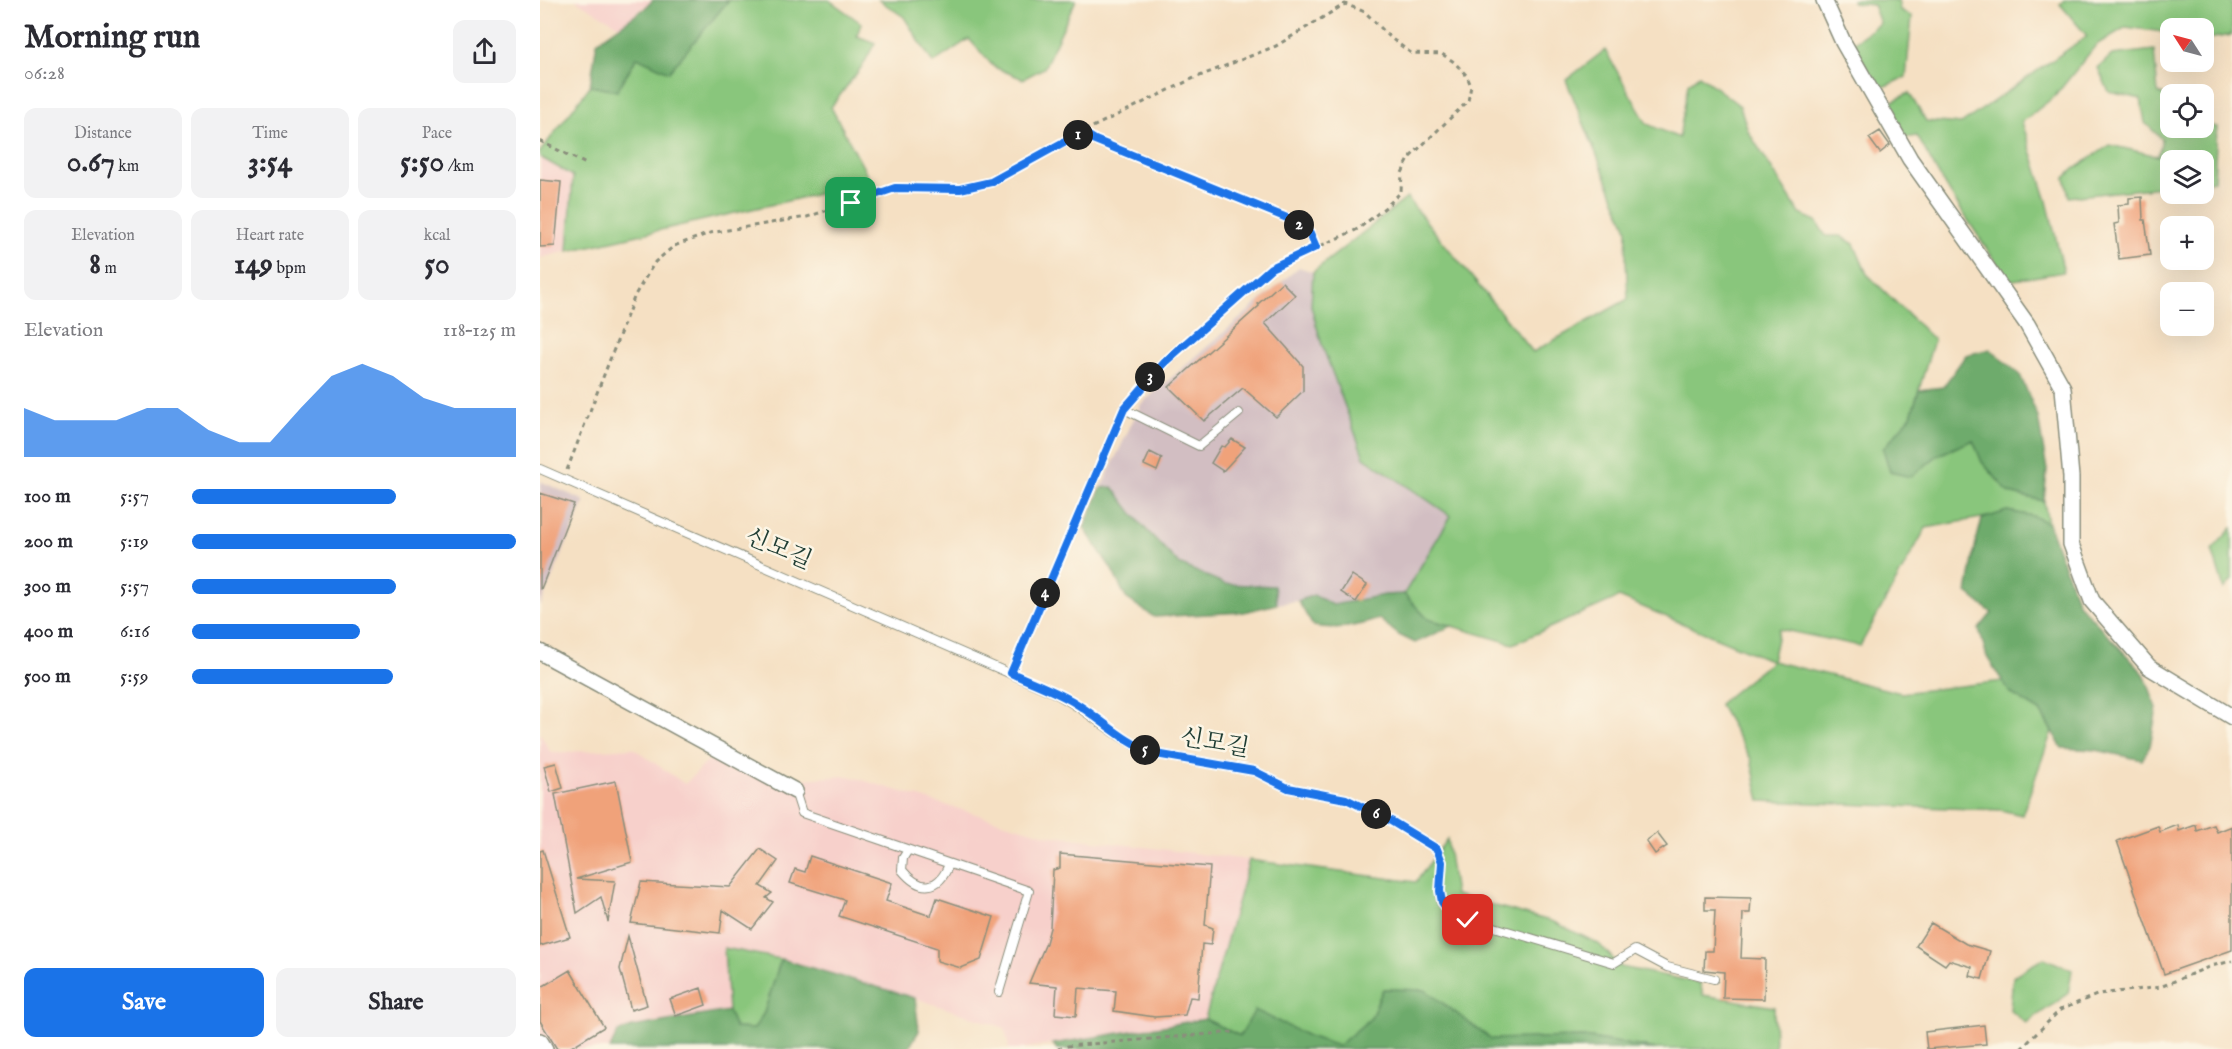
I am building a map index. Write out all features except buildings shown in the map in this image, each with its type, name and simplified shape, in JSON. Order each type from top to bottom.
[{"type":"street","points":[[1824,0],[1843,42],[1910,159],[2027,324],[2063,388],[2071,477],[2071,544],[2091,601],[2149,667],[2232,717]]},
{"type":"street","points":[[540,652],[795,791]]},
{"type":"street","points":[[540,1041],[545,1049]]},
{"type":"lane","points":[[1124,409],[1199,446],[1239,413]]},
{"type":"lane","name":"신모길","points":[[540,469],[1072,701],[1121,738],[1140,749],[1156,754],[1254,771],[1288,788],[1346,799],[1412,832],[1437,849],[1442,862],[1440,891],[1442,902],[1451,914],[1614,963],[1635,950],[1667,967],[1714,979]]},
{"type":"lane","points":[[795,791],[802,813],[1029,891],[999,992]]},
{"type":"lane","points":[[908,850],[903,858],[902,870],[908,877],[928,886],[938,883],[944,877],[949,864]]},
{"type":"path","points":[[564,480],[635,295],[655,262],[674,246],[710,233],[807,218],[895,188],[960,189],[991,182],[1082,132],[1192,79],[1276,46],[1345,4],[1365,12],[1392,39],[1412,53],[1442,54],[1454,62],[1467,76],[1471,86],[1468,101],[1410,157],[1402,173],[1401,192],[1358,229],[1271,268],[1166,361],[1124,409],[1011,673]]},
{"type":"path","points":[[1082,132],[1095,140],[1292,220],[1310,233],[1316,247]]},
{"type":"path","points":[[540,141],[588,165]]},
{"type":"path","points":[[2021,1049],[2060,1010],[2098,994],[2160,987],[2211,966],[2232,961]]},
{"type":"path","points":[[1058,1049],[1068,1046],[1234,1032]]},
{"type":"shaded area","points":[[575,0],[653,0],[620,26]]},
{"type":"shaded area","points":[[540,157],[573,175],[568,251],[540,258]]},
{"type":"shaded area","points":[[1299,267],[1313,272],[1311,306],[1364,457],[1451,516],[1404,594],[1384,595],[1333,605],[1314,595],[1298,601],[1277,604],[1274,586],[1225,584],[1179,564],[1140,523],[1113,487],[1101,488],[1141,404]]},
{"type":"shaded area","points":[[540,481],[585,501],[540,606]]},
{"type":"shaded area","points":[[540,733],[551,753],[633,748],[685,784],[710,759],[799,779],[849,776],[1046,835],[1249,860],[1205,1019],[1009,1049],[1005,1028],[915,998],[781,959],[724,948],[728,1011],[632,1027],[618,1032],[610,1049],[540,1049]]},
{"type":"green space","points":[[653,0],[729,0],[669,72],[637,57],[617,91],[590,86],[597,42],[644,9]]},
{"type":"green space","points":[[729,0],[829,0],[861,23],[857,36],[875,43],[863,65],[831,107],[871,182],[568,251],[573,176],[540,157],[540,152],[590,86],[617,91],[637,57]]},
{"type":"green space","points":[[879,0],[1076,0],[1044,68],[1023,79],[994,67],[969,39],[933,63],[904,17]]},
{"type":"green space","points":[[1852,0],[1898,0],[1900,10],[1912,17],[1906,77],[1878,89],[1853,43],[1880,23],[1873,5],[1853,3]]},
{"type":"green space","points":[[2065,0],[2232,0],[2232,35],[2214,38],[2214,18],[2160,18],[2160,32],[2126,27],[2096,45],[2055,96],[2022,122],[2047,201],[2064,272],[2008,281],[1944,184],[1917,136],[1904,138],[1887,104],[1909,93],[1926,121],[1961,124],[2087,36],[2060,4]]},
{"type":"green space","points":[[1605,50],[1647,124],[1679,138],[1688,84],[1699,75],[1740,106],[1748,131],[1800,214],[1816,221],[1826,236],[1841,236],[1854,244],[1867,274],[1934,340],[1911,416],[1883,449],[1911,477],[1938,455],[1973,440],[1982,462],[2009,493],[2044,501],[2048,523],[2033,516],[2007,511],[1992,516],[1926,528],[1860,646],[1779,629],[1772,661],[1619,597],[1513,644],[1428,619],[1404,594],[1451,516],[1364,457],[1322,345],[1311,306],[1313,272],[1407,198],[1533,352],[1628,299],[1627,229],[1566,80]]},
{"type":"green space","points":[[2154,50],[2158,93],[2160,94],[2160,137],[2145,123],[2141,99],[2109,92],[2098,68],[2112,55]]},
{"type":"green space","points":[[2214,126],[2217,127],[2214,180],[2214,150],[2160,150],[2160,187],[2069,197],[2065,178],[2074,169],[2110,145],[2158,156],[2162,139],[2214,138]]},
{"type":"green space","points":[[1990,349],[2020,375],[2038,417],[2047,470],[2044,501],[2009,493],[1982,462],[1973,440],[1938,455],[1911,477],[1890,472],[1883,449],[1911,416],[1919,390],[1943,387],[1966,355]]},
{"type":"green space","points":[[1113,487],[1140,523],[1179,564],[1225,584],[1274,586],[1277,604],[1244,612],[1154,617],[1126,598],[1111,568],[1084,528],[1101,488]]},
{"type":"green space","points":[[2007,511],[2033,516],[2048,523],[2078,603],[2144,674],[2157,708],[2150,746],[2142,760],[2096,750],[2062,748],[2040,711],[2010,693],[1987,657],[1979,629],[1992,613],[1967,593],[1982,519]]},
{"type":"green space","points":[[2232,528],[2232,580],[2224,589],[2212,550]]},
{"type":"green space","points":[[1404,594],[1428,619],[1452,626],[1415,643],[1399,635],[1379,619],[1346,627],[1313,626],[1298,601],[1314,595],[1333,605],[1384,595]]},
{"type":"green space","points":[[1772,661],[1901,693],[2003,681],[2010,693],[2040,711],[2052,731],[2022,815],[2001,810],[1760,801],[1751,759],[1719,704]]},
{"type":"green space","points":[[1447,839],[1455,895],[1554,922],[1599,944],[1621,967],[1700,983],[1703,995],[1774,1007],[1775,1049],[1656,1049],[1584,1037],[1491,1039],[1425,990],[1383,989],[1371,1018],[1338,1046],[1308,1036],[1255,1011],[1240,1036],[1205,1019],[1249,860],[1416,882]]},
{"type":"green space","points":[[724,948],[781,959],[764,1013],[754,1029],[735,1028],[728,1011]]},
{"type":"green space","points":[[2044,958],[2072,970],[2068,994],[2026,1023],[2010,1010],[2013,976]]},
{"type":"green space","points":[[781,959],[915,998],[919,1031],[908,1049],[610,1049],[618,1032],[632,1027],[728,1011],[735,1028],[754,1029],[764,1013]]},
{"type":"green space","points":[[1383,989],[1425,990],[1491,1039],[1584,1037],[1656,1049],[1057,1049],[1053,1044],[1205,1019],[1240,1036],[1255,1010],[1308,1036],[1338,1046],[1371,1018]]},
{"type":"route","points":[[851,203],[895,188],[960,189],[991,182],[1082,132],[1095,140],[1292,220],[1310,233],[1316,247],[1271,268],[1166,361],[1146,381],[1124,409],[1011,673],[1072,701],[1121,738],[1140,749],[1156,754],[1254,771],[1288,788],[1346,799],[1391,821],[1437,849],[1442,862],[1440,891],[1442,902],[1451,914],[1468,920]]}]
